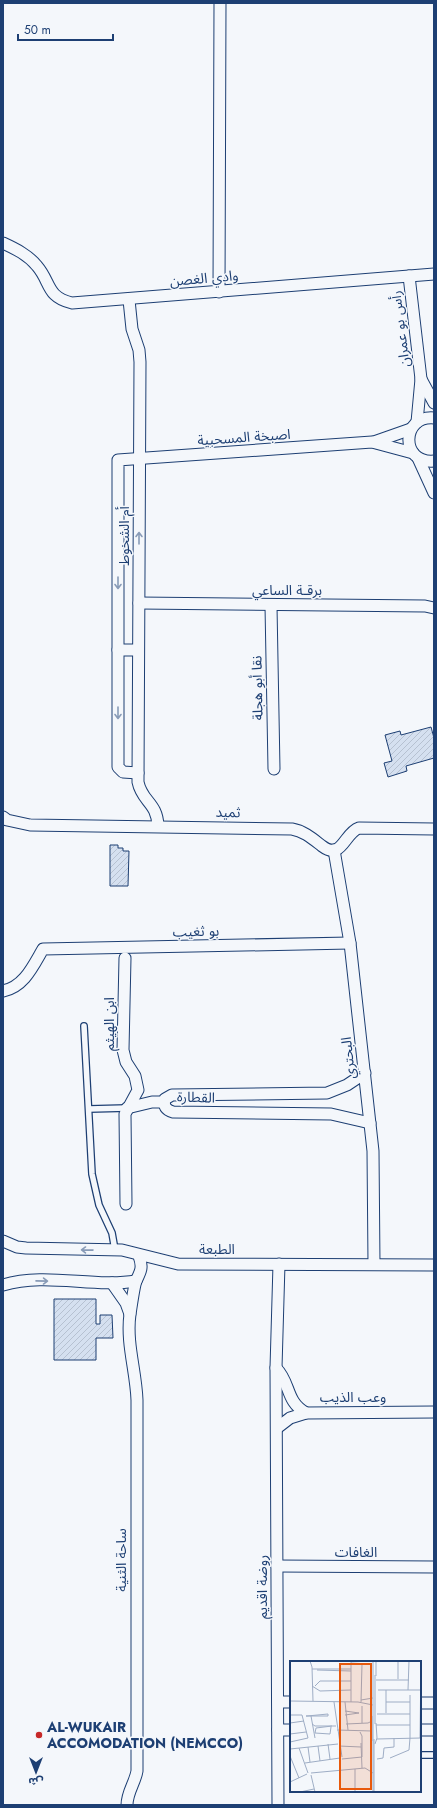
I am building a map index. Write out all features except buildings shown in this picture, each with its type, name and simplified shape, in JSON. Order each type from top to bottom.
[{"type":"street","points":[[219,292],[220,3]]},
{"type":"street","name":"وادي الغصن","points":[[3,243],[25,255],[39,267],[51,292],[65,302],[78,304],[434,274]]},
{"type":"street","name":"رأس بو عمران","points":[[409,276],[421,379],[414,425],[408,441],[416,456]]},
{"type":"street","name":"أم الشخوط","points":[[128,300],[132,329],[140,356],[138,773],[139,787],[144,796],[155,808],[158,826]]},
{"type":"street","name":"رأس بو عمران","points":[[421,379],[434,403]]},
{"type":"street","name":"اصبخة المسحبية","points":[[118,460],[372,442],[414,425],[423,419],[434,418]]},
{"type":"street","name":"اصبخة المسحبية","points":[[372,442],[416,456],[423,460],[434,461]]},
{"type":"street","points":[[416,456],[434,493]]},
{"type":"street","name":"أم الشخوط","points":[[118,460],[118,767],[123,772],[138,773]]},
{"type":"street","name":"برقـة الساعي","points":[[139,603],[271,606],[425,606],[434,608]]},
{"type":"street","name":"نقا أبو هجلة","points":[[271,606],[274,769]]},
{"type":"street","points":[[118,650],[138,650]]},
{"type":"street","points":[[118,737],[137,737]]},
{"type":"street","name":"ثميد","points":[[4,819],[30,825],[292,829],[302,832],[326,849],[334,850]]},
{"type":"street","points":[[334,850],[342,847],[351,833],[360,828],[434,828]]},
{"type":"street","name":"البحتري","points":[[334,850],[350,943],[370,1123],[374,1169],[374,1264]]},
{"type":"street","name":"بو ثغيب","points":[[3,991],[12,989],[23,980],[43,949],[350,943]]},
{"type":"street","name":"ابن الهيثم","points":[[125,958],[123,1050],[126,1062],[135,1076],[138,1090],[125,1114],[126,1204]]},
{"type":"street","name":"القطارة","points":[[365,1073],[347,1085],[327,1093],[172,1095],[167,1097],[164,1102],[166,1109],[173,1112],[331,1114],[370,1123]]},
{"type":"street","points":[[127,1108],[164,1102]]},
{"type":"street","name":"الطبعة","points":[[3,1241],[26,1248],[116,1250],[178,1264],[434,1264]]},
{"type":"street","name":"ساحة الثنية","points":[[127,1805],[128,1794],[135,1780],[137,1771],[137,1400],[136,1382],[130,1345],[130,1314],[136,1282],[142,1271],[142,1263],[139,1256]]},
{"type":"street","name":"روضة اقديم","points":[[278,1805],[276,1368],[280,1264]]},
{"type":"street","points":[[3,1285],[22,1281],[112,1283],[136,1282]]},
{"type":"street","name":"ساحة الثنية","points":[[112,1283],[126,1303],[130,1314]]},
{"type":"street","points":[[276,1368],[284,1377],[292,1400],[306,1413]]},
{"type":"street","name":"وعب الذيب","points":[[277,1428],[290,1418],[306,1413],[434,1412]]},
{"type":"street","name":"الغافات","points":[[277,1566],[434,1567]]},
{"type":"street","points":[[278,1702],[290,1702]]},
{"type":"street","points":[[421,1703],[434,1703]]},
{"type":"street","points":[[278,1730],[290,1730]]},
{"type":"street","points":[[421,1730],[434,1730]]},
{"type":"lane","points":[[84,1026],[92,1174],[99,1205],[112,1233],[116,1250]]},
{"type":"lane","points":[[88,1109],[127,1108]]},
{"type":"lane","points":[[421,1755],[434,1755]]},
{"type":"place","name":"AL-WUKAIR ACCOMODATION (NEMCCO)","points":[[39,1735]]}]
